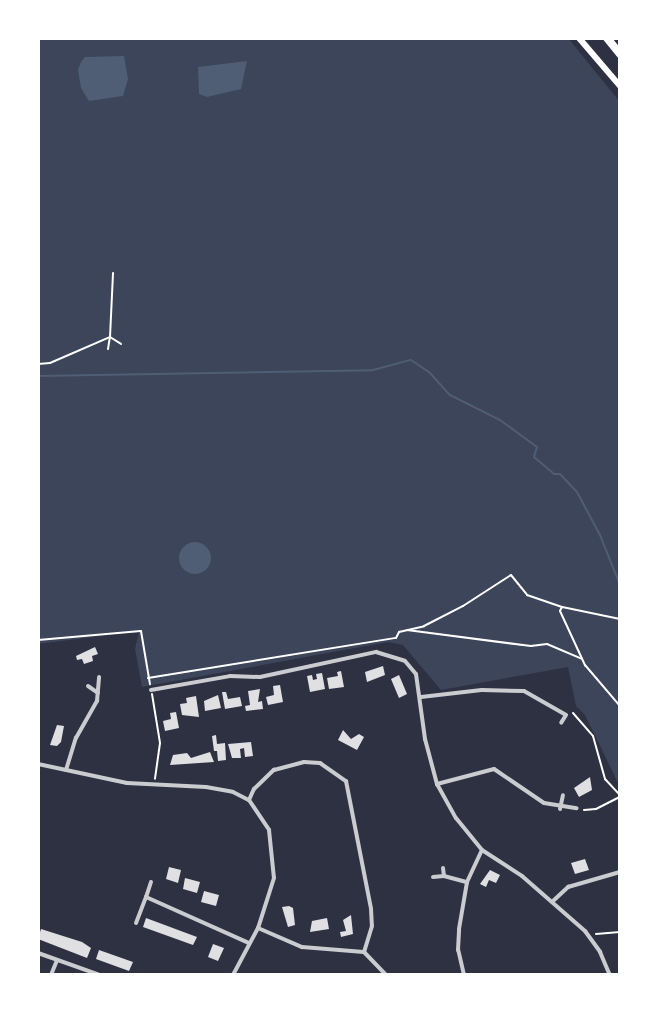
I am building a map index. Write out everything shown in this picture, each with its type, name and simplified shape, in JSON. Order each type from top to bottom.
[{"type":"highway","points":[[607,38],[620,54]]},
{"type":"main road","points":[[579,38],[620,86]]},
{"type":"street","points":[[151,690],[230,676],[260,677],[376,652],[405,661],[416,674],[425,739],[437,784],[482,850],[553,901],[587,935],[610,975]]},
{"type":"street","points":[[66,770],[76,738],[93,711],[99,677]]},
{"type":"street","points":[[88,686],[98,693]]},
{"type":"street","points":[[421,697],[505,689],[538,697],[566,715]]},
{"type":"street","points":[[561,723],[566,715],[573,713]]},
{"type":"street","points":[[249,800],[263,778],[292,764],[320,763],[346,781],[371,909],[372,926],[364,952]]},
{"type":"street","points":[[38,764],[127,783],[206,787],[233,792],[249,800],[269,830],[274,878],[258,928],[233,975]]},
{"type":"street","points":[[437,784],[494,769],[544,803],[560,809],[577,808]]},
{"type":"street","points":[[560,809],[563,795]]},
{"type":"street","points":[[464,975],[458,942],[467,882],[482,850]]},
{"type":"street","points":[[443,868],[444,876]]},
{"type":"street","points":[[553,901],[568,887],[620,872]]},
{"type":"street","points":[[433,877],[444,876],[467,882]]},
{"type":"street","points":[[136,923],[151,882]]},
{"type":"street","points":[[146,897],[249,943]]},
{"type":"street","points":[[258,928],[302,947],[364,952],[386,975]]},
{"type":"street","points":[[38,953],[100,975]]},
{"type":"street","points":[[51,975],[57,960]]},
{"type":"path","points":[[108,349],[113,273]]},
{"type":"path","points":[[110,337],[121,344]]},
{"type":"path","points":[[38,364],[50,363],[110,337]]},
{"type":"path","points":[[148,678],[396,638],[399,632],[463,606],[511,575],[527,595],[562,607],[620,619]]},
{"type":"path","points":[[562,607],[562,616],[582,659],[620,706]]},
{"type":"path","points":[[406,630],[531,646],[547,644],[582,659]]},
{"type":"path","points":[[38,640],[141,631],[160,743],[154,784]]},
{"type":"path","points":[[573,713],[593,736],[605,779],[620,796],[596,809],[577,808]]},
{"type":"path","points":[[587,935],[620,932]]},
{"type":"shaded area","points":[[38,38],[568,38],[620,102],[620,787],[585,715],[576,706],[568,667],[441,690],[403,645],[388,642],[142,687],[135,649],[139,631],[38,644]]},
{"type":"shaded area","points":[[124,56],[128,79],[123,96],[89,101],[81,88],[78,70],[81,62],[85,57]]},
{"type":"shaded area","points":[[247,61],[241,89],[207,97],[199,94],[198,67]]},
{"type":"shaded area","points":[[195,542],[206,547],[211,558],[206,569],[195,574],[184,569],[179,558],[184,547]]},
{"type":"building","points":[[95,647],[98,654],[92,656],[93,661],[84,664],[82,659],[77,660],[76,656]]},
{"type":"building","points":[[383,666],[385,675],[367,682],[365,672]]},
{"type":"building","points":[[341,671],[344,687],[329,689],[327,678],[338,676],[337,672]]},
{"type":"building","points":[[322,673],[325,689],[310,692],[307,676],[312,675],[313,680],[317,679],[316,674]]},
{"type":"building","points":[[399,675],[407,694],[399,698],[391,679]]},
{"type":"building","points":[[280,685],[283,702],[268,705],[266,697],[274,695],[273,686]]},
{"type":"building","points":[[260,689],[258,702],[262,701],[263,709],[246,711],[245,706],[250,705],[248,691]]},
{"type":"building","points":[[222,692],[226,692],[228,699],[240,697],[242,706],[225,709]]},
{"type":"building","points":[[218,695],[221,708],[205,711],[204,701]]},
{"type":"building","points":[[196,696],[199,717],[182,715],[180,704],[187,703],[186,698]]},
{"type":"building","points":[[176,712],[179,728],[165,731],[163,721],[171,719],[170,713]]},
{"type":"building","points":[[57,725],[64,726],[61,742],[57,746],[50,745]]},
{"type":"building","points":[[343,730],[351,739],[359,734],[364,737],[357,750],[338,740]]},
{"type":"building","points":[[216,735],[217,744],[225,743],[226,760],[218,761],[217,751],[214,751],[212,736]]},
{"type":"building","points":[[251,742],[253,756],[245,757],[244,748],[240,749],[241,758],[232,758],[228,744]]},
{"type":"building","points":[[210,752],[214,762],[170,765],[173,755],[187,753],[191,758]]},
{"type":"building","points":[[590,777],[592,790],[579,797],[574,788]]},
{"type":"building","points":[[585,859],[589,870],[575,874],[571,863]]},
{"type":"building","points":[[169,867],[181,870],[178,883],[166,879]]},
{"type":"building","points":[[490,870],[500,875],[496,883],[489,880],[486,887],[480,884]]},
{"type":"building","points":[[185,878],[200,882],[197,893],[183,889]]},
{"type":"building","points":[[204,891],[219,895],[216,906],[201,902]]},
{"type":"building","points":[[282,907],[293,908],[295,925],[288,927]]},
{"type":"building","points":[[351,915],[353,934],[341,937],[340,932],[346,931],[343,920]]},
{"type":"building","points":[[146,918],[197,937],[193,945],[143,927]]},
{"type":"building","points":[[327,918],[329,929],[310,932],[312,921]]},
{"type":"building","points":[[41,929],[82,942],[91,948],[87,958],[38,939]]},
{"type":"building","points":[[213,944],[224,948],[218,961],[208,957]]},
{"type":"building","points":[[99,950],[133,962],[129,971],[96,959]]},
{"type":"waterway","points":[[38,376],[373,370],[411,360],[430,373],[450,395],[500,420],[537,447],[534,457],[554,474],[560,474],[577,492],[600,535],[620,585]]}]
